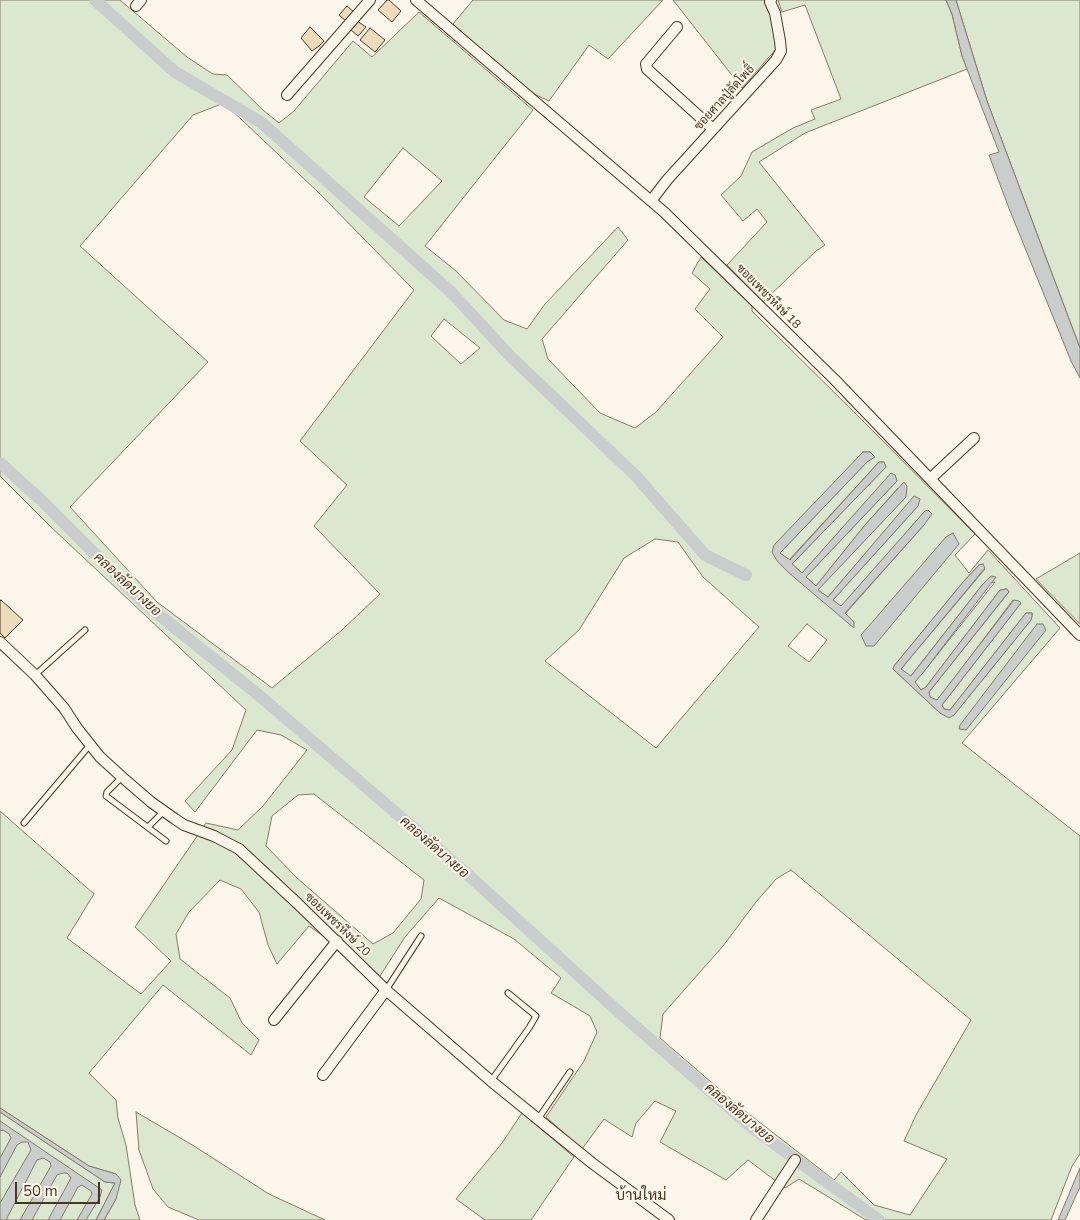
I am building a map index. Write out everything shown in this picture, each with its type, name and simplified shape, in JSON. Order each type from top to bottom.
[{"type":"street","points":[[287,94],[370,0]]},
{"type":"street","name":"ซอยเพชรหึงษ์ 18","points":[[416,0],[651,201],[835,380],[1080,635]]},
{"type":"street","name":"ซอยศาลปู่ลัดโพธิ์","points":[[651,201],[776,60],[781,50],[776,13],[770,2],[771,0]]},
{"type":"street","points":[[677,27],[646,64],[647,69],[714,129]]},
{"type":"street","points":[[930,479],[974,438]]},
{"type":"street","name":"ซอยเพชรหึงษ์ 20","points":[[1,645],[35,675],[64,708],[100,757],[122,777],[184,825],[214,836],[239,849],[386,990],[491,1081],[592,1163],[669,1220]]},
{"type":"street","points":[[274,1020],[337,941]]},
{"type":"street","points":[[323,1075],[386,990]]},
{"type":"street","points":[[756,1220],[795,1160]]},
{"type":"lane","points":[[35,675],[85,630]]},
{"type":"lane","points":[[24,822],[90,745]]},
{"type":"lane","points":[[122,777],[107,792],[106,796],[166,841]]},
{"type":"lane","points":[[148,827],[164,811]]},
{"type":"lane","points":[[386,990],[421,936]]},
{"type":"lane","points":[[491,1081],[536,1016],[508,993]]},
{"type":"lane","points":[[538,1119],[570,1072]]},
{"type":"green space","points":[[0,0],[120,0],[187,57],[213,74],[227,75],[279,123],[294,111],[353,41],[372,57],[419,12],[533,110],[425,246],[456,271],[504,320],[527,329],[545,304],[618,227],[628,240],[542,339],[548,359],[600,413],[635,428],[656,412],[723,337],[695,309],[710,289],[692,273],[701,257],[752,306],[752,311],[975,534],[955,555],[969,573],[988,550],[1060,628],[962,743],[1080,836],[1080,1154],[1072,1166],[1051,1220],[866,1220],[799,1179],[785,1188],[748,1160],[726,1180],[660,1142],[676,1111],[655,1101],[636,1123],[632,1137],[604,1119],[582,1149],[546,1117],[584,1061],[597,1032],[590,1016],[551,993],[561,978],[514,939],[439,898],[405,937],[380,976],[309,926],[277,964],[268,945],[259,912],[241,889],[220,880],[189,912],[176,934],[180,959],[230,998],[242,1023],[259,1040],[251,1055],[163,985],[89,1073],[116,1100],[118,1118],[126,1145],[135,1205],[140,1220],[104,1220],[116,1199],[116,1174],[89,1166],[0,1108],[0,811],[94,894],[67,938],[141,994],[171,961],[135,927],[206,823],[238,830],[263,806],[307,750],[281,735],[257,730],[195,812],[185,801],[232,750],[246,710],[51,527],[0,476]],"holes":[[[224,103],[319,193],[414,290],[300,441],[347,485],[314,526],[380,594],[342,630],[272,688],[157,602],[70,507],[208,362],[80,246],[193,115]],[[403,148],[442,181],[399,226],[364,197]],[[444,319],[480,348],[461,364],[431,336]],[[863,452],[870,452],[874,457],[867,462],[780,553],[789,560],[879,462],[884,462],[886,467],[792,564],[802,573],[891,474],[895,475],[897,481],[806,577],[816,586],[865,525],[898,488],[906,497],[817,590],[828,597],[914,497],[918,506],[833,600],[841,607],[925,511],[924,525],[845,614],[772,552]],[[655,539],[678,542],[703,577],[759,627],[656,748],[545,661],[579,630],[624,558]],[[979,565],[985,569],[901,669],[910,677],[983,584],[995,582],[914,682],[921,690],[926,687],[1000,590],[1007,589],[1009,592],[929,692],[930,697],[937,701],[1013,600],[1021,603],[942,705],[944,709],[950,710],[1026,613],[1032,613],[1031,620],[954,715],[940,713],[893,669]],[[807,624],[827,640],[809,662],[788,646]],[[314,794],[424,880],[421,899],[393,933],[373,944],[297,878],[266,846],[272,816],[298,795]],[[791,870],[971,1020],[916,1115],[904,1141],[947,1159],[910,1215],[874,1205],[841,1172],[834,1180],[740,1107],[660,1038],[663,1014],[723,946],[776,879]]]},
{"type":"green space","points":[[473,0],[663,0],[608,59],[589,45],[549,101],[528,91],[492,61],[453,24]]},
{"type":"green space","points":[[673,0],[773,0],[785,39],[742,88]]},
{"type":"green space","points":[[778,0],[946,0],[952,14],[967,69],[805,133],[759,162],[825,245],[816,251],[763,302],[727,265],[767,222],[757,209],[743,221],[721,195],[741,176],[752,152],[793,128],[815,119],[811,110],[841,99],[805,5],[782,12]]},
{"type":"green space","points":[[956,0],[1080,0],[1080,348],[987,101]]},
{"type":"green space","points":[[1080,553],[1080,624],[1036,579]]},
{"type":"green space","points":[[0,1112],[105,1182],[115,1183],[96,1220],[0,1220]]},
{"type":"green space","points":[[136,1112],[269,1194],[325,1220],[199,1220],[168,1207],[153,1189],[139,1150]]},
{"type":"green space","points":[[522,1113],[574,1157],[531,1220],[485,1220],[456,1199],[502,1143]]},
{"type":"shaded area","points":[[946,0],[956,0],[987,101],[1080,348],[1080,378],[1071,361],[989,155],[999,152],[962,56],[952,14]]},
{"type":"shaded area","points":[[863,452],[870,452],[875,457],[867,462],[780,553],[790,560],[879,462],[884,462],[886,467],[792,564],[802,573],[891,473],[895,475],[897,481],[806,577],[816,586],[865,525],[904,482],[907,486],[906,497],[818,590],[828,597],[914,496],[920,499],[918,506],[833,600],[841,606],[925,511],[928,510],[932,514],[845,613],[854,622],[854,628],[789,573],[777,561],[772,552],[774,545]]},
{"type":"shaded area","points":[[953,533],[959,544],[874,646],[866,646],[861,635],[946,537]]},
{"type":"shaded area","points":[[983,564],[985,568],[901,669],[911,676],[983,584],[991,576],[996,577],[915,682],[921,690],[926,687],[1000,590],[1007,589],[1009,592],[929,692],[930,697],[937,700],[1014,600],[1019,601],[1021,603],[942,705],[944,709],[950,710],[1026,613],[1032,613],[1032,616],[1031,620],[954,715],[949,718],[940,713],[893,669],[964,581],[979,565]]},
{"type":"shaded area","points":[[1037,624],[1043,624],[1046,630],[966,730],[959,729],[960,725]]},
{"type":"shaded area","points":[[0,1108],[89,1166],[116,1174],[121,1180],[116,1199],[104,1220],[96,1220],[115,1183],[105,1182],[0,1112]]},
{"type":"shaded area","points":[[0,1121],[102,1190],[100,1197],[86,1220],[77,1220],[92,1194],[91,1191],[82,1185],[78,1187],[60,1220],[48,1220],[71,1178],[67,1173],[63,1173],[57,1175],[32,1220],[20,1220],[51,1166],[50,1162],[43,1158],[37,1160],[6,1220],[0,1220],[0,1203],[31,1150],[28,1142],[22,1142],[17,1145],[0,1177],[0,1158],[11,1138],[3,1130],[0,1131]]},
{"type":"shaded area","points":[[1080,1168],[1080,1187],[1065,1220],[1058,1220]]},
{"type":"building","points":[[387,0],[401,11],[392,22],[378,10]]},
{"type":"building","points":[[347,6],[355,13],[347,22],[339,15]]},
{"type":"building","points":[[357,21],[366,27],[358,36],[351,30]]},
{"type":"building","points":[[310,27],[324,41],[312,51],[301,38]]},
{"type":"building","points":[[370,28],[385,40],[375,52],[360,40]]},
{"type":"building","points":[[1,600],[23,620],[5,638],[0,633]]},
{"type":"waterway","points":[[95,0],[175,72],[262,123],[452,293],[510,356],[636,476],[705,555],[746,575]]},
{"type":"waterway","name":"คลองลัดบางยอ","points":[[0,463],[41,500],[143,602],[261,697],[466,873],[620,1013],[754,1129],[879,1220]]},
{"type":"district","name":"บ้านใหม่","points":[[641,1196]]}]
